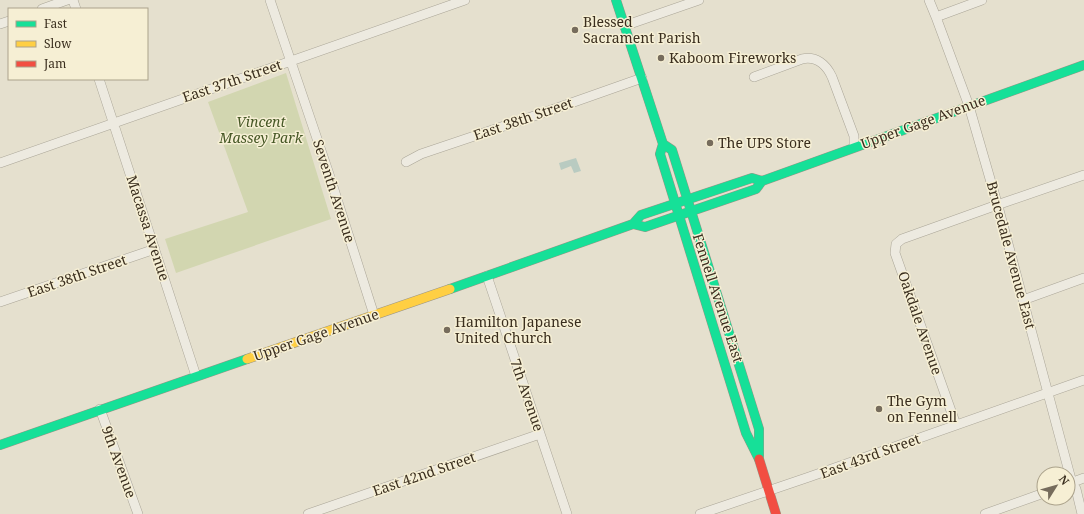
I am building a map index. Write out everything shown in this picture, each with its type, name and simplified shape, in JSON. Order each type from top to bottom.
[{"type":"main road","name":"Fennell Avenue East","points":[[616,0],[663,144],[660,154],[674,203],[746,433],[759,458],[776,514]]},
{"type":"main road","name":"Upper Gage Avenue","points":[[632,224],[645,227],[691,212],[756,189],[762,181],[1084,65]]},
{"type":"main road","name":"Fennell Avenue East","points":[[663,144],[672,150],[759,429],[759,458]]},
{"type":"main road","name":"Upper Gage Avenue","points":[[0,445],[547,255],[632,224],[641,215],[674,203],[752,178],[762,181]]},
{"type":"street","points":[[45,8],[67,0]]},
{"type":"street","name":"Seventh Avenue","points":[[270,0],[329,174],[374,314]]},
{"type":"street","name":"East 37th Street","points":[[0,163],[465,0]]},
{"type":"street","points":[[624,26],[699,0]]},
{"type":"street","name":"Brucedale Avenue East","points":[[928,0],[936,17],[969,106],[998,205],[1049,392],[1066,466]]},
{"type":"street","points":[[936,17],[982,0]]},
{"type":"street","points":[[754,77],[810,58],[819,61],[828,69],[832,77],[854,136],[854,147]]},
{"type":"street","name":"East 38th Street","points":[[406,162],[421,154],[642,78]]},
{"type":"street","name":"Macassa Avenue","points":[[99,80],[196,376]]},
{"type":"street","points":[[998,205],[1084,175]]},
{"type":"street","name":"Oakdale Avenue","points":[[956,425],[895,253],[896,244],[902,239],[998,205]]},
{"type":"street","name":"East 38th Street","points":[[0,302],[155,249]]},
{"type":"street","name":"7th Avenue","points":[[487,276],[567,514]]},
{"type":"street","points":[[1023,300],[1084,278]]},
{"type":"street","name":"East 43rd Street","points":[[700,514],[1084,380]]},
{"type":"street","name":"9th Avenue","points":[[100,409],[138,514]]},
{"type":"street","name":"East 42nd Street","points":[[308,514],[540,434]]},
{"type":"street","name":"Brucedale Avenue East","points":[[1076,489],[1082,514]]},
{"type":"street","points":[[985,514],[1036,496]]},
{"type":"green space","name":"Vincent Massey Park","points":[[286,73],[331,219],[176,273],[165,239],[248,212],[208,102]]},
{"type":"shaded area","points":[[576,158],[581,171],[574,173],[571,166],[561,170],[559,163]]},
{"type":"traffic: fast","points":[[616,0],[663,144],[660,154],[746,433],[759,459]]},
{"type":"traffic: fast","points":[[633,224],[645,227],[756,189],[762,181],[1084,65]]},
{"type":"traffic: fast","points":[[663,144],[672,150],[759,429],[759,456]]},
{"type":"traffic: fast","points":[[450,289],[633,224],[641,215],[752,178],[762,181]]},
{"type":"traffic: fast","points":[[0,445],[247,359]]},
{"type":"traffic: slow","points":[[247,359],[450,289]]},
{"type":"traffic: jam","points":[[759,459],[776,514]]},
{"type":"place","name":"Blessed Sacrament Parish","points":[[575,30]]},
{"type":"place","name":"Kaboom Fireworks","points":[[661,58]]},
{"type":"place","name":"The UPS Store","points":[[710,143]]},
{"type":"place","name":"Hamilton Japanese United Church","points":[[447,330]]},
{"type":"place","name":"The Gym on Fennell","points":[[879,409]]}]
